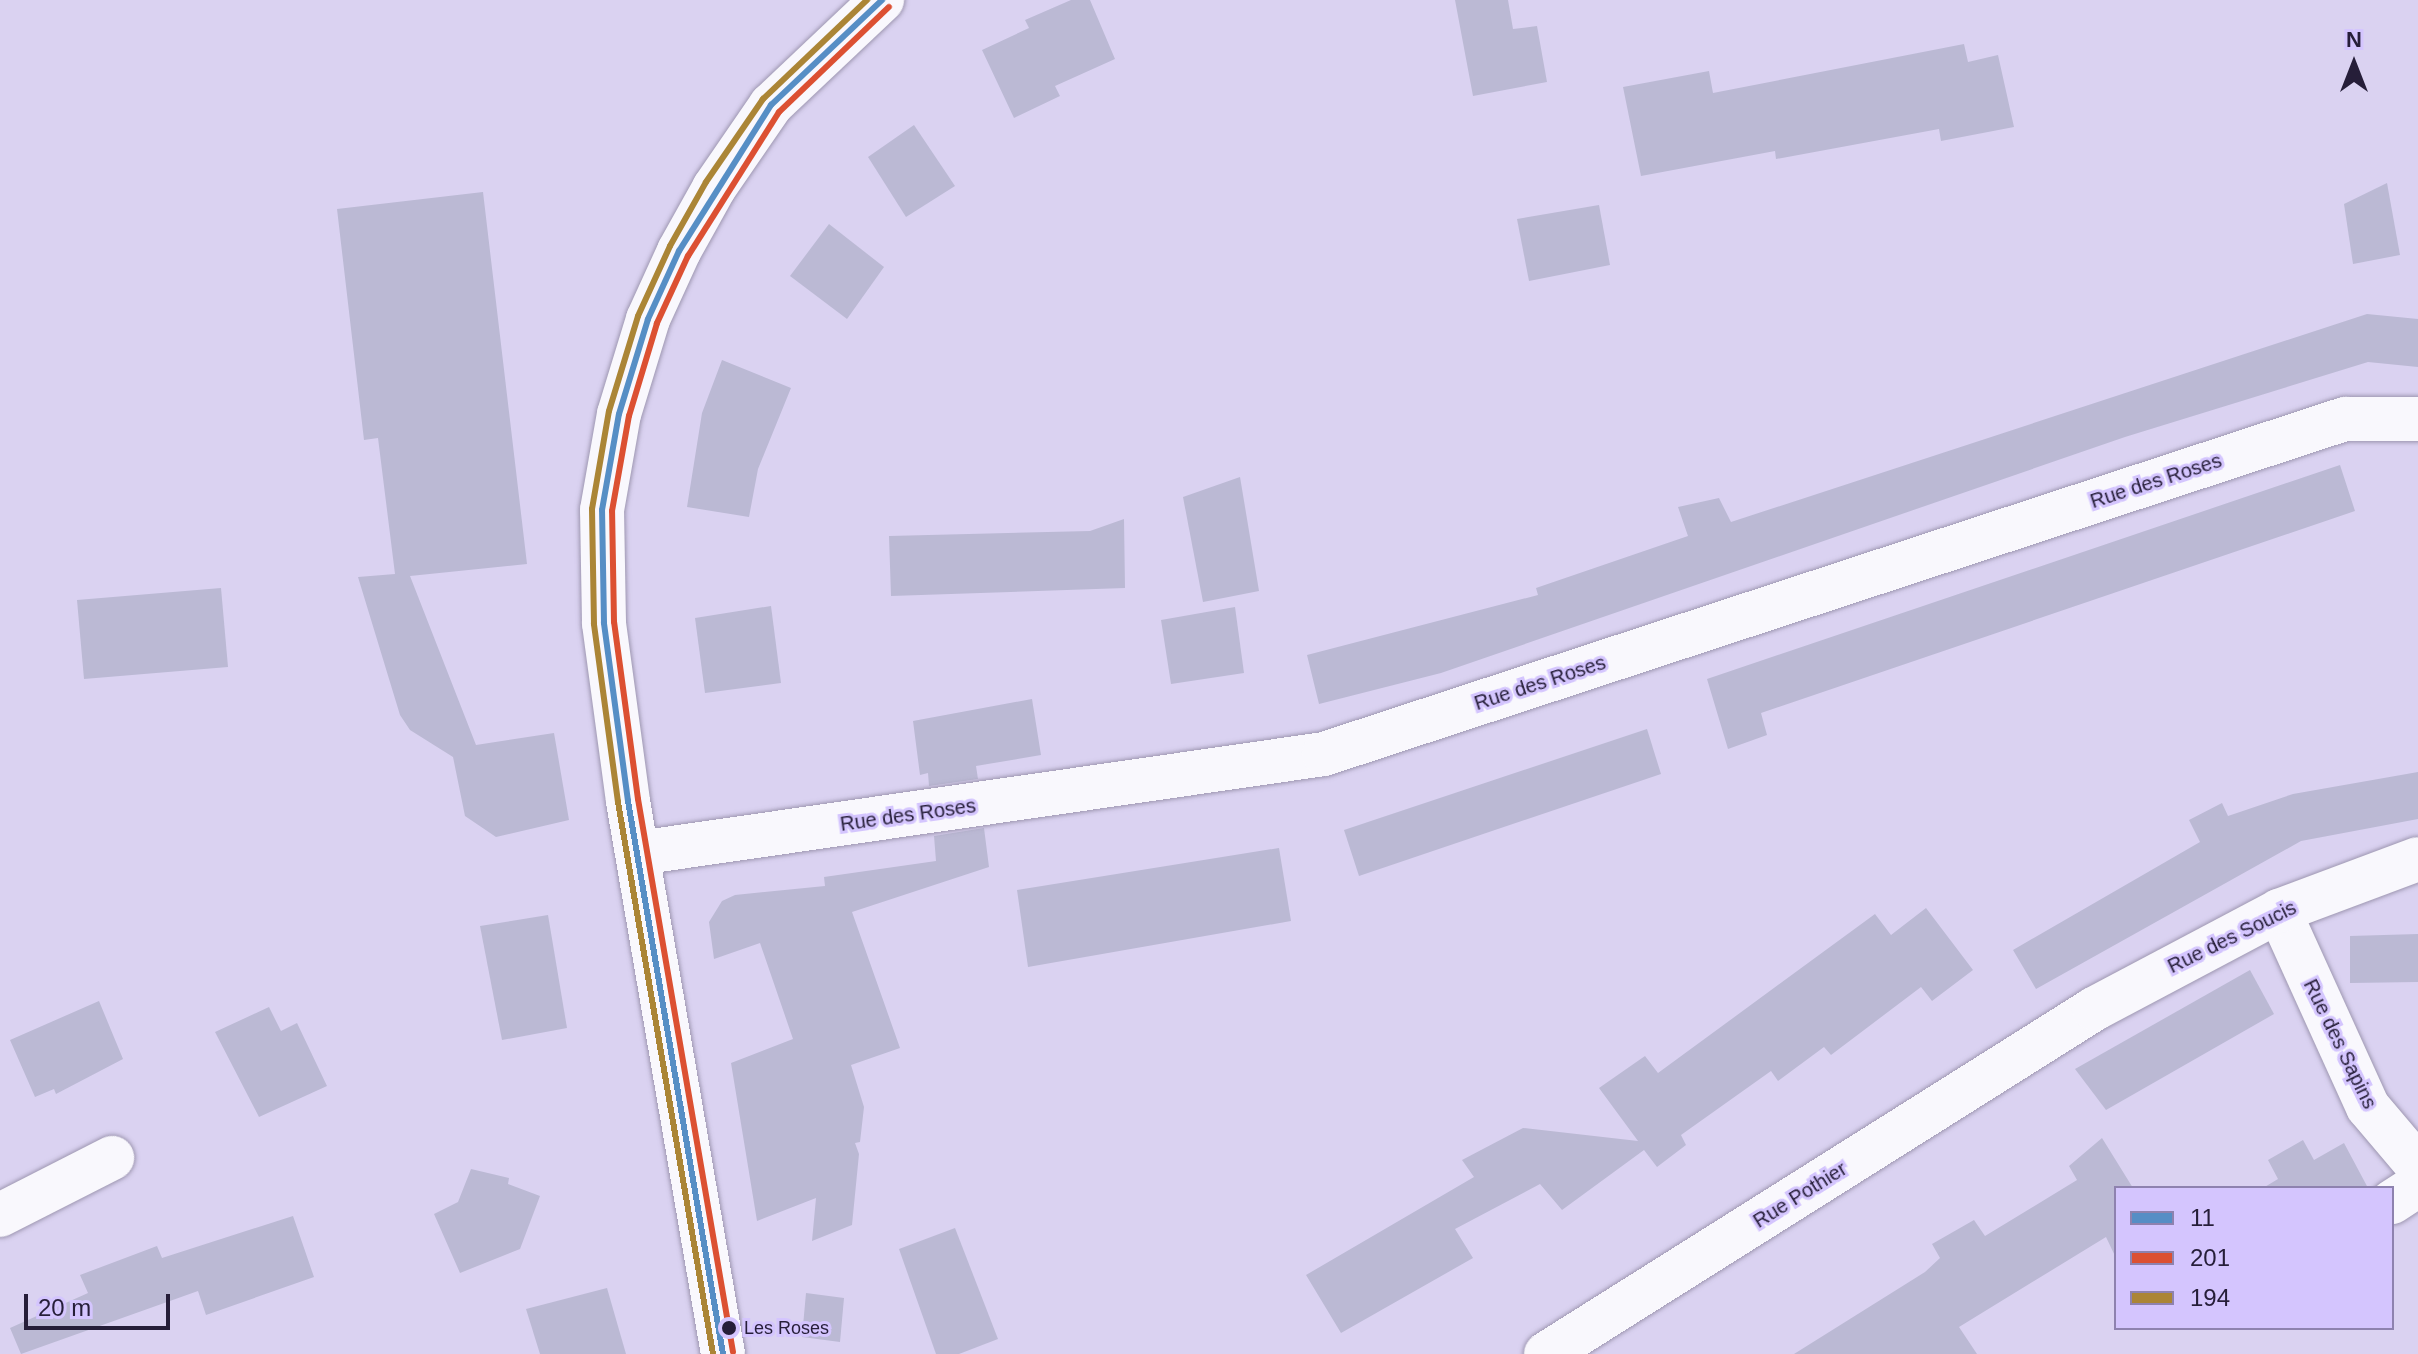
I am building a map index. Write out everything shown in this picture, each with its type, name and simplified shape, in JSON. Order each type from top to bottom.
[{"type":"street","points":[[723,1354],[638,853],[604,623],[602,510],[619,414],[648,319],[714,188],[771,105],[882,0]]},
{"type":"street","name":"Rue des Roses","points":[[638,853],[1324,754],[2345,419],[2418,419]]},
{"type":"street","name":"Rue des Soucis","points":[[2055,1035],[2130,989],[2279,911],[2418,859]]},
{"type":"street","name":"Rue des Sapins","points":[[2279,911],[2368,1107],[2418,1166]]},
{"type":"street","name":"Rue Pothier","points":[[1546,1354],[2055,1035]]},
{"type":"street","points":[[0,1215],[112,1158]]},
{"type":"street","points":[[2394,1201],[2418,1185]]},
{"type":"building","points":[[1071,0],[1090,0],[1115,59],[1055,86],[1060,96],[1014,118],[982,50],[1029,28],[1025,20]]},
{"type":"building","points":[[1455,0],[1508,0],[1513,29],[1537,26],[1547,82],[1473,96]]},
{"type":"building","points":[[1964,44],[1968,62],[1998,55],[2014,127],[1941,141],[1939,129],[1776,159],[1775,151],[1641,176],[1623,87],[1709,71],[1713,93]]},
{"type":"building","points":[[914,125],[955,186],[906,217],[868,157]]},
{"type":"building","points":[[2387,183],[2400,255],[2353,264],[2344,204]]},
{"type":"building","points":[[483,192],[527,564],[410,576],[476,745],[554,733],[569,820],[496,837],[465,816],[453,757],[410,730],[400,715],[358,577],[395,574],[378,438],[364,440],[337,209]]},
{"type":"building","points":[[1599,205],[1610,265],[1529,281],[1517,219]]},
{"type":"building","points":[[829,224],[884,267],[847,319],[790,276]]},
{"type":"building","points":[[2367,314],[2418,319],[2418,367],[2368,362],[2125,437],[1441,673],[1319,704],[1307,655],[1538,595],[1536,588],[1688,536],[1678,507],[1719,498],[1731,522]]},
{"type":"building","points":[[722,360],[791,388],[758,469],[749,517],[687,507],[702,413]]},
{"type":"building","points":[[2340,465],[2355,511],[1761,713],[1767,735],[1728,749],[1707,679]]},
{"type":"building","points":[[1240,477],[1259,591],[1203,602],[1183,497]]},
{"type":"building","points":[[1124,519],[1125,588],[891,596],[889,536],[1090,531]]},
{"type":"building","points":[[221,588],[228,667],[84,679],[77,600]]},
{"type":"building","points":[[771,606],[781,683],[705,693],[695,618]]},
{"type":"building","points":[[1235,607],[1244,673],[1171,684],[1161,620]]},
{"type":"building","points":[[1032,699],[1041,755],[976,766],[978,779],[929,786],[928,773],[920,775],[913,721]]},
{"type":"building","points":[[1647,729],[1661,774],[1359,876],[1344,830]]},
{"type":"building","points":[[2418,772],[2418,819],[2301,841],[2036,989],[2013,950],[2200,842],[2189,820],[2222,803],[2228,816],[2293,794]]},
{"type":"building","points":[[984,828],[989,867],[852,912],[900,1048],[851,1065],[864,1107],[860,1142],[855,1143],[859,1154],[852,1225],[812,1241],[816,1198],[757,1221],[731,1063],[793,1039],[760,943],[714,959],[709,922],[722,901],[735,895],[825,886],[824,877],[936,861],[934,836]]},
{"type":"building","points":[[1279,848],[1291,921],[1028,967],[1017,890]]},
{"type":"building","points":[[1926,908],[1973,970],[1932,1001],[1921,987],[1831,1055],[1824,1047],[1778,1081],[1771,1071],[1681,1135],[1686,1145],[1657,1167],[1644,1150],[1562,1210],[1540,1184],[1455,1229],[1473,1258],[1341,1333],[1306,1275],[1474,1177],[1462,1160],[1523,1128],[1638,1141],[1599,1088],[1645,1056],[1658,1073],[1875,914],[1891,935]]},
{"type":"building","points":[[548,915],[567,1028],[502,1040],[480,926]]},
{"type":"building","points":[[2418,934],[2418,982],[2350,983],[2350,936]]},
{"type":"building","points":[[2250,970],[2274,1014],[2106,1110],[2075,1069]]},
{"type":"building","points":[[99,1001],[123,1059],[56,1094],[54,1089],[35,1097],[10,1040]]},
{"type":"building","points":[[269,1007],[281,1031],[297,1023],[327,1086],[259,1117],[215,1032]]},
{"type":"building","points":[[2102,1138],[2132,1186],[2114,1186],[2114,1254],[2106,1237],[1959,1327],[1977,1354],[1794,1354],[1925,1272],[1940,1258],[1932,1244],[1974,1220],[1985,1236],[2077,1180],[2069,1166]]},
{"type":"building","points":[[2303,1140],[2314,1160],[2344,1143],[2367,1186],[2266,1186],[2278,1179],[2268,1160]]},
{"type":"building","points":[[471,1169],[509,1178],[508,1184],[540,1196],[520,1249],[460,1273],[434,1214],[458,1202]]},
{"type":"building","points":[[293,1216],[314,1277],[206,1315],[198,1291],[21,1354],[10,1328],[88,1293],[80,1275],[157,1246],[162,1258]]},
{"type":"building","points":[[955,1228],[998,1339],[959,1354],[936,1354],[899,1249]]},
{"type":"building","points":[[607,1288],[626,1354],[540,1354],[526,1309]]},
{"type":"building","points":[[806,1293],[844,1298],[840,1342],[802,1337]]},
{"type":"transit line","name":"194","points":[[713,1354],[618,802],[594,624],[592,509],[609,411],[638,316],[670,246],[706,182],[763,99],[867,0]]},
{"type":"transit line","name":"11","points":[[723,1354],[628,801],[604,623],[602,510],[619,414],[648,319],[679,251],[771,105],[882,0]]},
{"type":"transit line","name":"201","points":[[733,1352],[638,799],[614,622],[612,511],[629,416],[657,323],[688,256],[779,112],[889,7]]},
{"type":"place","name":"Les Roses","points":[[729,1328]]}]
